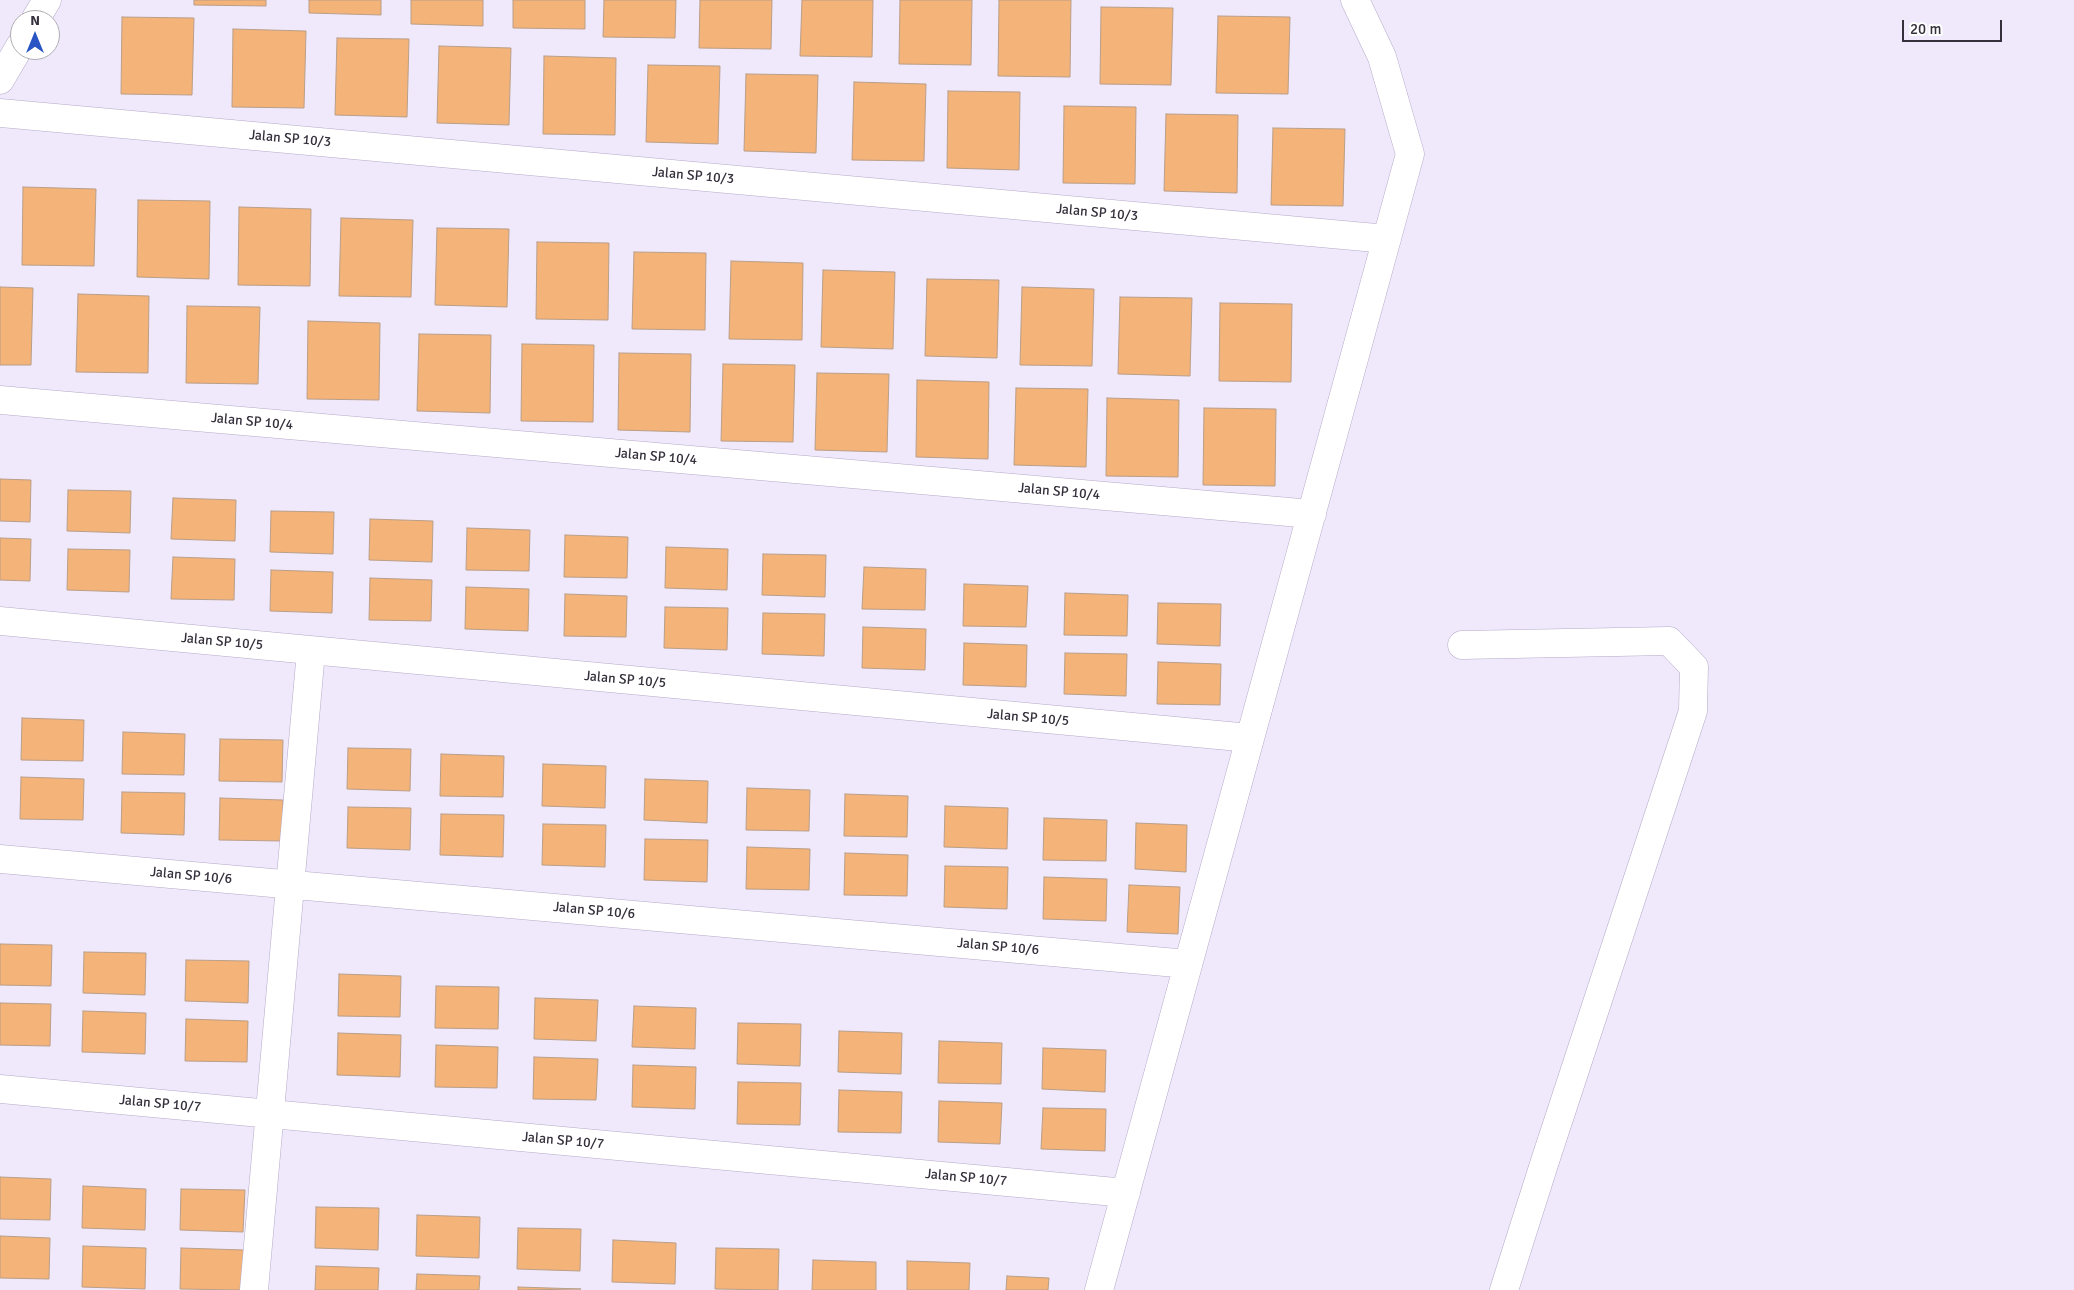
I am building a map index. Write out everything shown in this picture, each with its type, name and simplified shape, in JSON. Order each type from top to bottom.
[{"type":"street","points":[[1099,1290],[1410,154],[1382,57],[1355,0]]},
{"type":"street","points":[[0,80],[12,60]]},
{"type":"street","name":"Jalan SP 10/3","points":[[0,113],[1387,240]]},
{"type":"street","name":"Jalan SP 10/4","points":[[0,400],[1312,514]]},
{"type":"street","name":"Jalan SP 10/5","points":[[0,622],[1250,738]]},
{"type":"street","points":[[1462,645],[1669,641],[1694,667],[1693,711],[1504,1290]]},
{"type":"street","points":[[254,1290],[311,651]]},
{"type":"street","name":"Jalan SP 10/6","points":[[0,859],[1188,964]]},
{"type":"street","name":"Jalan SP 10/7","points":[[0,1089],[1126,1193]]},
{"type":"building","points":[[194,0],[266,0],[266,6],[194,5]]},
{"type":"building","points":[[309,0],[381,0],[381,15],[309,13]]},
{"type":"building","points":[[411,0],[483,0],[483,26],[411,24]]},
{"type":"building","points":[[513,0],[585,0],[585,29],[513,28]]},
{"type":"building","points":[[604,0],[676,0],[675,38],[603,37]]},
{"type":"building","points":[[700,0],[772,0],[771,49],[699,48]]},
{"type":"building","points":[[802,0],[873,0],[872,57],[800,56]]},
{"type":"building","points":[[900,0],[972,0],[971,65],[899,64]]},
{"type":"building","points":[[999,0],[1071,0],[1070,77],[998,76]]},
{"type":"building","points":[[1101,7],[1173,8],[1171,85],[1100,84]]},
{"type":"building","points":[[1218,16],[1290,17],[1288,94],[1216,93]]},
{"type":"building","points":[[122,17],[194,18],[192,95],[121,94]]},
{"type":"building","points":[[233,29],[306,31],[304,108],[232,107]]},
{"type":"building","points":[[337,38],[409,39],[407,117],[335,115]]},
{"type":"building","points":[[439,46],[511,48],[509,125],[437,123]]},
{"type":"building","points":[[544,56],[616,58],[615,135],[543,134]]},
{"type":"building","points":[[648,65],[720,66],[718,144],[646,142]]},
{"type":"building","points":[[746,74],[818,75],[816,153],[744,151]]},
{"type":"building","points":[[854,82],[926,84],[924,161],[852,160]]},
{"type":"building","points":[[948,91],[1020,92],[1019,170],[947,168]]},
{"type":"building","points":[[1064,106],[1136,107],[1135,184],[1063,183]]},
{"type":"building","points":[[1166,114],[1238,115],[1237,193],[1164,191]]},
{"type":"building","points":[[1273,128],[1345,129],[1343,206],[1271,205]]},
{"type":"building","points":[[23,187],[96,189],[94,266],[22,265]]},
{"type":"building","points":[[138,200],[210,201],[209,279],[137,277]]},
{"type":"building","points":[[239,207],[311,209],[310,286],[238,285]]},
{"type":"building","points":[[341,218],[413,220],[411,297],[339,296]]},
{"type":"building","points":[[437,228],[509,229],[507,307],[435,305]]},
{"type":"building","points":[[537,242],[609,243],[608,320],[536,319]]},
{"type":"building","points":[[634,252],[706,253],[705,330],[632,329]]},
{"type":"building","points":[[731,261],[803,263],[802,340],[729,339]]},
{"type":"building","points":[[823,270],[895,272],[893,349],[821,347]]},
{"type":"building","points":[[927,279],[999,280],[997,358],[925,356]]},
{"type":"building","points":[[0,287],[33,288],[31,365],[0,365]]},
{"type":"building","points":[[1022,287],[1094,289],[1092,366],[1020,365]]},
{"type":"building","points":[[78,294],[149,296],[148,373],[76,372]]},
{"type":"building","points":[[1120,297],[1192,298],[1190,376],[1118,374]]},
{"type":"building","points":[[1220,303],[1292,304],[1291,382],[1219,381]]},
{"type":"building","points":[[187,306],[260,307],[258,384],[186,383]]},
{"type":"building","points":[[308,321],[380,323],[379,400],[307,399]]},
{"type":"building","points":[[419,334],[491,335],[490,413],[417,411]]},
{"type":"building","points":[[522,344],[594,345],[593,422],[521,421]]},
{"type":"building","points":[[619,353],[691,354],[690,432],[618,430]]},
{"type":"building","points":[[723,364],[795,365],[793,442],[721,441]]},
{"type":"building","points":[[817,373],[889,374],[887,452],[815,450]]},
{"type":"building","points":[[917,380],[989,382],[988,459],[916,457]]},
{"type":"building","points":[[1016,388],[1088,389],[1086,467],[1014,465]]},
{"type":"building","points":[[1107,398],[1179,400],[1178,477],[1106,476]]},
{"type":"building","points":[[1204,408],[1276,409],[1275,486],[1203,485]]},
{"type":"building","points":[[0,479],[31,480],[30,522],[0,521]]},
{"type":"building","points":[[68,490],[131,491],[130,533],[67,531]]},
{"type":"building","points":[[173,498],[236,500],[235,541],[171,539]]},
{"type":"building","points":[[271,511],[334,512],[333,554],[270,552]]},
{"type":"building","points":[[370,519],[433,521],[432,562],[369,560]]},
{"type":"building","points":[[467,528],[530,530],[529,571],[466,570]]},
{"type":"building","points":[[565,535],[628,537],[627,578],[564,577]]},
{"type":"building","points":[[0,538],[31,539],[30,581],[0,580]]},
{"type":"building","points":[[666,547],[728,549],[727,590],[665,588]]},
{"type":"building","points":[[68,549],[130,550],[129,592],[67,590]]},
{"type":"building","points":[[763,554],[826,555],[825,597],[762,595]]},
{"type":"building","points":[[173,557],[235,559],[234,600],[171,599]]},
{"type":"building","points":[[864,567],[926,569],[925,610],[862,609]]},
{"type":"building","points":[[271,570],[333,572],[332,613],[270,611]]},
{"type":"building","points":[[370,578],[432,580],[431,621],[369,620]]},
{"type":"building","points":[[964,584],[1028,586],[1026,627],[963,626]]},
{"type":"building","points":[[466,587],[529,589],[528,631],[465,629]]},
{"type":"building","points":[[1065,593],[1128,595],[1127,636],[1064,635]]},
{"type":"building","points":[[565,594],[627,596],[626,637],[564,636]]},
{"type":"building","points":[[1158,603],[1221,604],[1220,646],[1157,644]]},
{"type":"building","points":[[665,607],[728,608],[727,650],[664,648]]},
{"type":"building","points":[[763,613],[825,614],[824,656],[762,654]]},
{"type":"building","points":[[863,627],[926,629],[925,670],[862,668]]},
{"type":"building","points":[[964,643],[1027,645],[1026,687],[963,685]]},
{"type":"building","points":[[1065,653],[1127,654],[1126,696],[1064,694]]},
{"type":"building","points":[[1158,662],[1221,664],[1220,705],[1157,704]]},
{"type":"building","points":[[22,718],[84,720],[83,761],[21,760]]},
{"type":"building","points":[[123,732],[185,734],[184,775],[122,774]]},
{"type":"building","points":[[220,739],[283,740],[282,782],[219,781]]},
{"type":"building","points":[[348,748],[411,749],[410,791],[347,789]]},
{"type":"building","points":[[441,754],[504,756],[503,797],[440,796]]},
{"type":"building","points":[[543,764],[606,766],[605,808],[542,806]]},
{"type":"building","points":[[21,777],[84,779],[83,820],[20,819]]},
{"type":"building","points":[[645,779],[708,781],[707,823],[644,820]]},
{"type":"building","points":[[747,788],[810,790],[809,831],[746,830]]},
{"type":"building","points":[[122,792],[185,793],[184,835],[121,833]]},
{"type":"building","points":[[845,794],[908,796],[907,837],[844,836]]},
{"type":"building","points":[[220,798],[283,800],[282,841],[219,840]]},
{"type":"building","points":[[945,806],[1008,808],[1007,849],[944,847]]},
{"type":"building","points":[[348,807],[411,808],[410,850],[347,848]]},
{"type":"building","points":[[441,814],[504,815],[503,857],[440,855]]},
{"type":"building","points":[[1044,818],[1107,820],[1106,861],[1043,860]]},
{"type":"building","points":[[1136,823],[1187,825],[1186,872],[1135,869]]},
{"type":"building","points":[[543,824],[606,825],[605,867],[542,865]]},
{"type":"building","points":[[645,839],[708,840],[707,882],[644,880]]},
{"type":"building","points":[[747,847],[810,849],[809,890],[746,889]]},
{"type":"building","points":[[845,853],[908,855],[907,896],[844,895]]},
{"type":"building","points":[[945,866],[1008,867],[1007,909],[944,907]]},
{"type":"building","points":[[1044,877],[1107,879],[1106,921],[1043,919]]},
{"type":"building","points":[[1129,885],[1180,887],[1178,934],[1127,932]]},
{"type":"building","points":[[0,944],[52,945],[51,986],[0,985]]},
{"type":"building","points":[[84,952],[146,953],[145,995],[83,993]]},
{"type":"building","points":[[186,960],[249,961],[248,1003],[185,1001]]},
{"type":"building","points":[[339,974],[401,976],[400,1017],[338,1016]]},
{"type":"building","points":[[436,986],[499,987],[498,1029],[435,1028]]},
{"type":"building","points":[[535,998],[598,1000],[596,1041],[534,1039]]},
{"type":"building","points":[[0,1003],[51,1004],[50,1046],[0,1045]]},
{"type":"building","points":[[634,1006],[696,1008],[695,1049],[632,1047]]},
{"type":"building","points":[[83,1011],[146,1013],[145,1054],[82,1052]]},
{"type":"building","points":[[186,1019],[248,1021],[247,1062],[185,1061]]},
{"type":"building","points":[[738,1023],[801,1024],[800,1066],[737,1064]]},
{"type":"building","points":[[839,1031],[902,1033],[901,1074],[838,1072]]},
{"type":"building","points":[[338,1033],[401,1035],[400,1077],[337,1075]]},
{"type":"building","points":[[939,1041],[1002,1043],[1001,1084],[938,1083]]},
{"type":"building","points":[[436,1045],[498,1047],[497,1088],[435,1087]]},
{"type":"building","points":[[1043,1048],[1106,1050],[1105,1092],[1042,1089]]},
{"type":"building","points":[[534,1057],[598,1059],[596,1100],[533,1099]]},
{"type":"building","points":[[633,1065],[696,1067],[695,1109],[632,1107]]},
{"type":"building","points":[[738,1082],[801,1083],[800,1125],[737,1124]]},
{"type":"building","points":[[839,1090],[902,1092],[901,1133],[838,1132]]},
{"type":"building","points":[[939,1101],[1002,1103],[1000,1144],[938,1142]]},
{"type":"building","points":[[1043,1108],[1106,1109],[1105,1151],[1041,1149]]},
{"type":"building","points":[[0,1177],[51,1179],[50,1220],[0,1219]]},
{"type":"building","points":[[83,1186],[146,1189],[145,1230],[82,1228]]},
{"type":"building","points":[[181,1189],[245,1190],[243,1232],[180,1230]]},
{"type":"building","points":[[316,1207],[379,1208],[378,1250],[315,1248]]},
{"type":"building","points":[[417,1215],[480,1217],[479,1258],[416,1256]]},
{"type":"building","points":[[518,1228],[581,1229],[580,1271],[517,1269]]},
{"type":"building","points":[[0,1236],[50,1238],[49,1279],[0,1278]]},
{"type":"building","points":[[613,1240],[676,1243],[675,1284],[612,1282]]},
{"type":"building","points":[[83,1246],[146,1248],[145,1289],[82,1287]]},
{"type":"building","points":[[181,1248],[244,1250],[243,1290],[180,1289]]},
{"type":"building","points":[[716,1248],[779,1249],[778,1290],[715,1289]]},
{"type":"building","points":[[813,1260],[876,1262],[876,1290],[812,1290]]},
{"type":"building","points":[[907,1261],[970,1263],[969,1290],[907,1290]]},
{"type":"building","points":[[316,1266],[379,1268],[378,1290],[315,1290]]},
{"type":"building","points":[[417,1274],[480,1276],[479,1290],[416,1290]]},
{"type":"building","points":[[1007,1276],[1049,1278],[1048,1290],[1006,1290]]},
{"type":"building","points":[[518,1287],[581,1289],[518,1290]]}]
